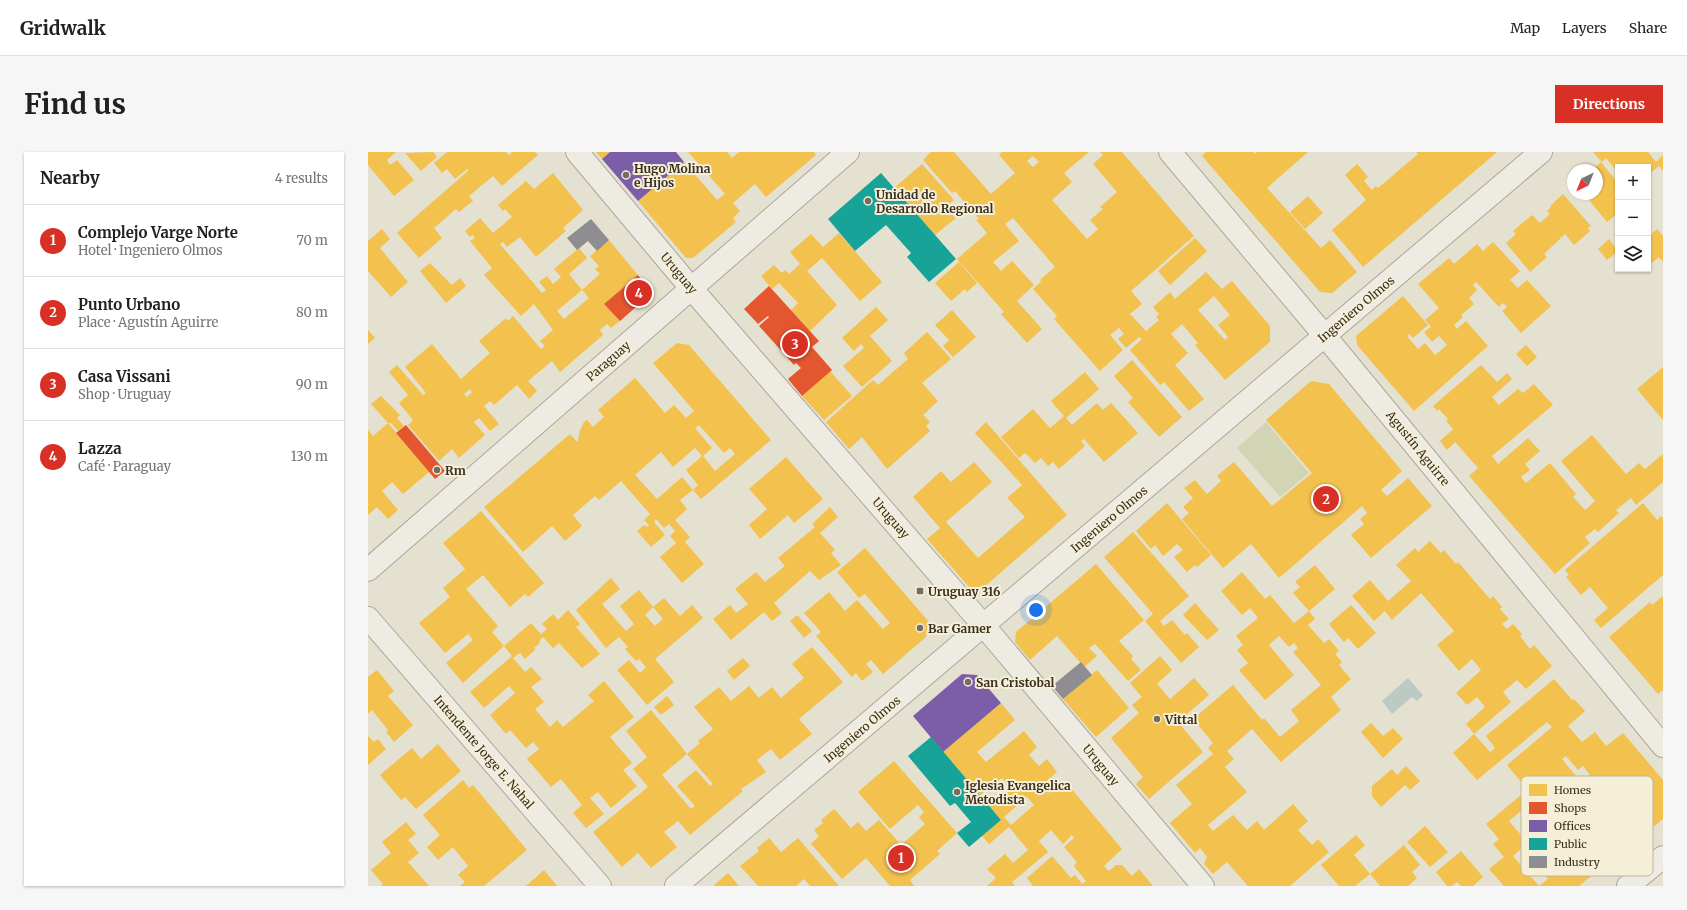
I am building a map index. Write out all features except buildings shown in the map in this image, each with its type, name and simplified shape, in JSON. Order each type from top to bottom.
[{"type":"street","name":"Uruguay","points":[[577,152],[691,288],[984,626],[1203,886]]},
{"type":"street","name":"Paraguay","points":[[368,570],[848,152]]},
{"type":"street","name":"Agustín Aguirre","points":[[1170,152],[1325,336],[1663,746]]},
{"type":"street","name":"Ingeniero Olmos","points":[[676,886],[1541,152]]},
{"type":"street","name":"Intendente Jorge E. Nahal","points":[[368,618],[600,886]]},
{"type":"street","points":[[1653,865],[1663,857]]},
{"type":"street","points":[[1628,886],[1640,876]]},
{"type":"green space","points":[[1266,422],[1309,473],[1280,497],[1237,448]]},
{"type":"shaded area","points":[[1408,678],[1423,695],[1417,701],[1412,697],[1392,714],[1382,701]]},
{"type":"place","name":"Hugo Molina e Hijos","points":[[626,175]]},
{"type":"place","name":"Unidad de Desarrollo Regional","points":[[868,201]]},
{"type":"place","name":"Lazza","points":[[639,293]]},
{"type":"place","name":"Casa Vissani","points":[[795,344]]},
{"type":"place","name":"Rm","points":[[437,470]]},
{"type":"place","name":"Punto Urbano","points":[[1326,499]]},
{"type":"place","name":"Uruguay 316","points":[[920,591]]},
{"type":"place","name":"Bar Gamer","points":[[920,628]]},
{"type":"place","name":"San Cristobal","points":[[968,682]]},
{"type":"place","name":"Vittal","points":[[1157,719]]},
{"type":"place","name":"Iglesia Evangelica Metodista","points":[[957,792]]},
{"type":"place","name":"Complejo Varge Norte","points":[[901,858]]}]
